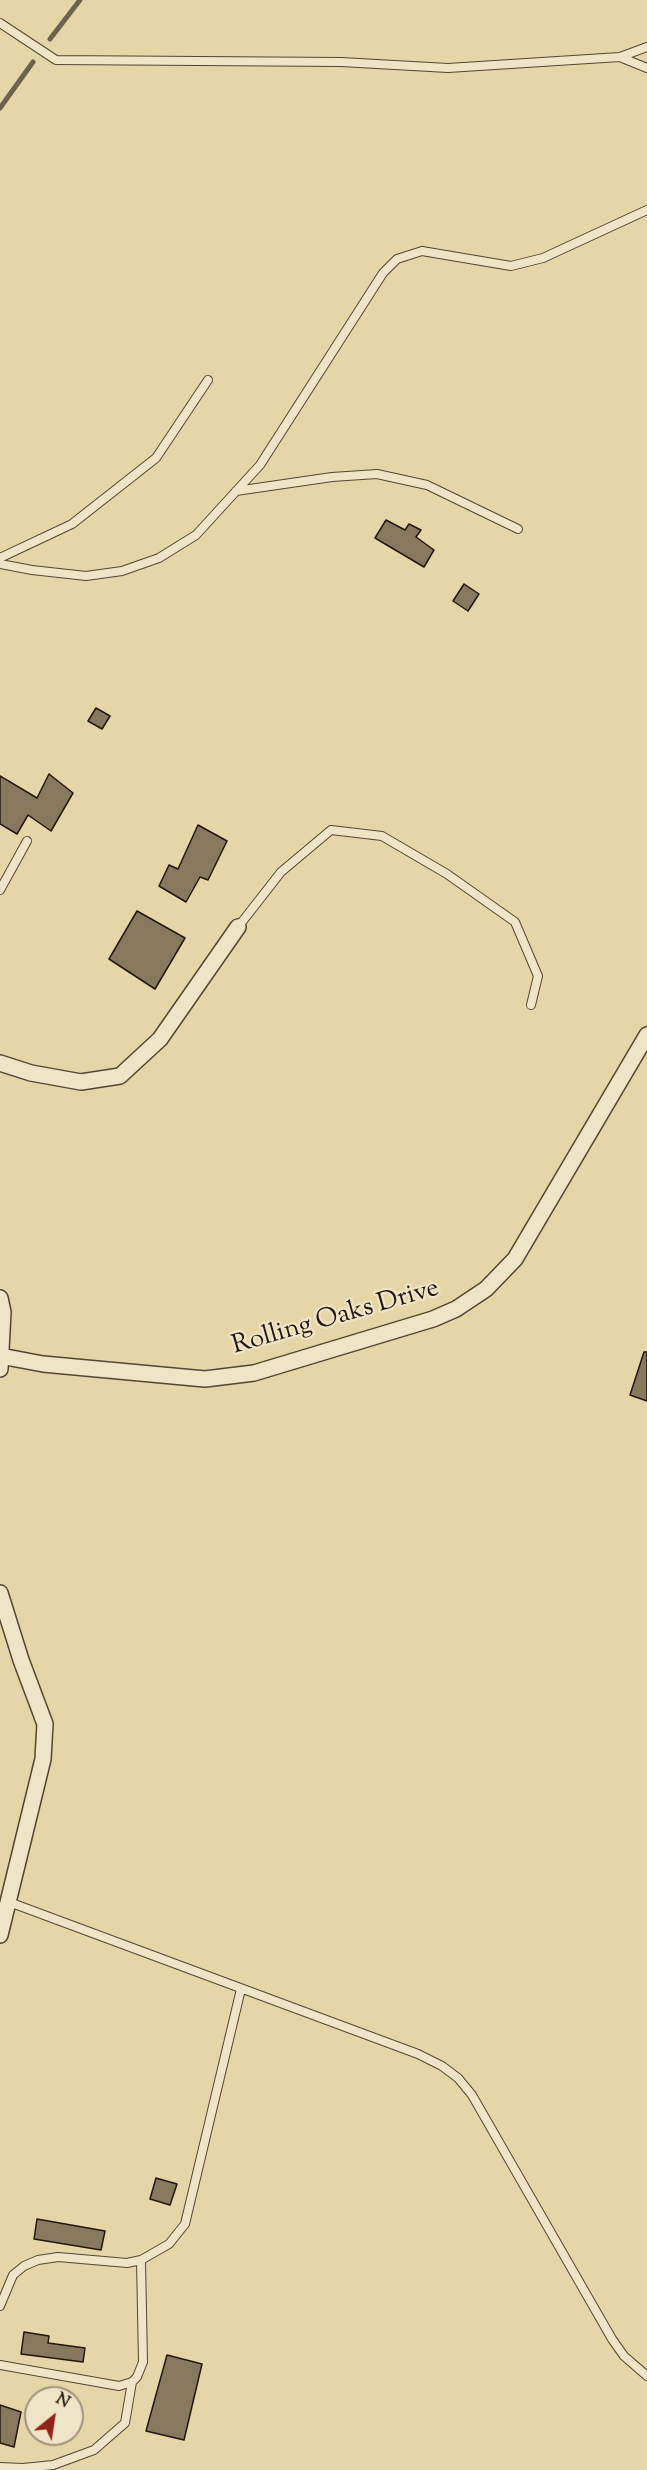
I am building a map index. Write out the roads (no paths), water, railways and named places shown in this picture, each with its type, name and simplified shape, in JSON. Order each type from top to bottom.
[{"type":"street","points":[[0,1063],[31,1073],[81,1082],[120,1076],[160,1039],[238,927]]},
{"type":"street","name":"Rolling Oaks Drive","points":[[1,1356],[43,1364],[205,1378],[254,1373],[433,1320],[456,1310],[486,1289],[515,1259],[647,1035]]},
{"type":"street","points":[[0,1298],[3,1312],[0,1369]]},
{"type":"street","points":[[0,1593],[21,1660],[45,1724],[42,1759],[0,1935]]},
{"type":"lane","points":[[0,23],[56,60],[341,62],[448,68],[620,57],[647,47]]},
{"type":"lane","points":[[620,57],[647,68]]},
{"type":"lane","points":[[0,564],[86,576],[122,571],[159,558],[196,535],[260,465],[383,273],[397,259],[422,251],[511,266],[543,258],[647,210]]},
{"type":"lane","points":[[0,558],[72,525],[156,458],[208,380]]},
{"type":"lane","points":[[236,491],[332,477],[377,474],[427,485],[518,529]]},
{"type":"lane","points":[[238,927],[280,872],[332,830],[382,837],[447,874],[515,922],[537,976],[531,1005]]},
{"type":"lane","points":[[0,890],[27,841]]},
{"type":"lane","points":[[9,1902],[418,2054],[442,2066],[458,2078],[472,2095],[612,2339],[624,2356],[647,2376]]},
{"type":"lane","points":[[0,2306],[13,2275],[24,2266],[38,2260],[58,2257],[127,2263],[141,2260],[169,2244],[185,2224],[190,2212],[241,1989]]},
{"type":"lane","points":[[0,2365],[119,2386],[132,2382],[137,2377],[143,2362],[141,2260]]},
{"type":"lane","points":[[0,2467],[23,2468],[53,2465],[94,2450],[125,2423],[132,2382]]},
{"type":"waterway","points":[[50,39],[80,0]]},
{"type":"waterway","points":[[0,108],[33,62]]}]
